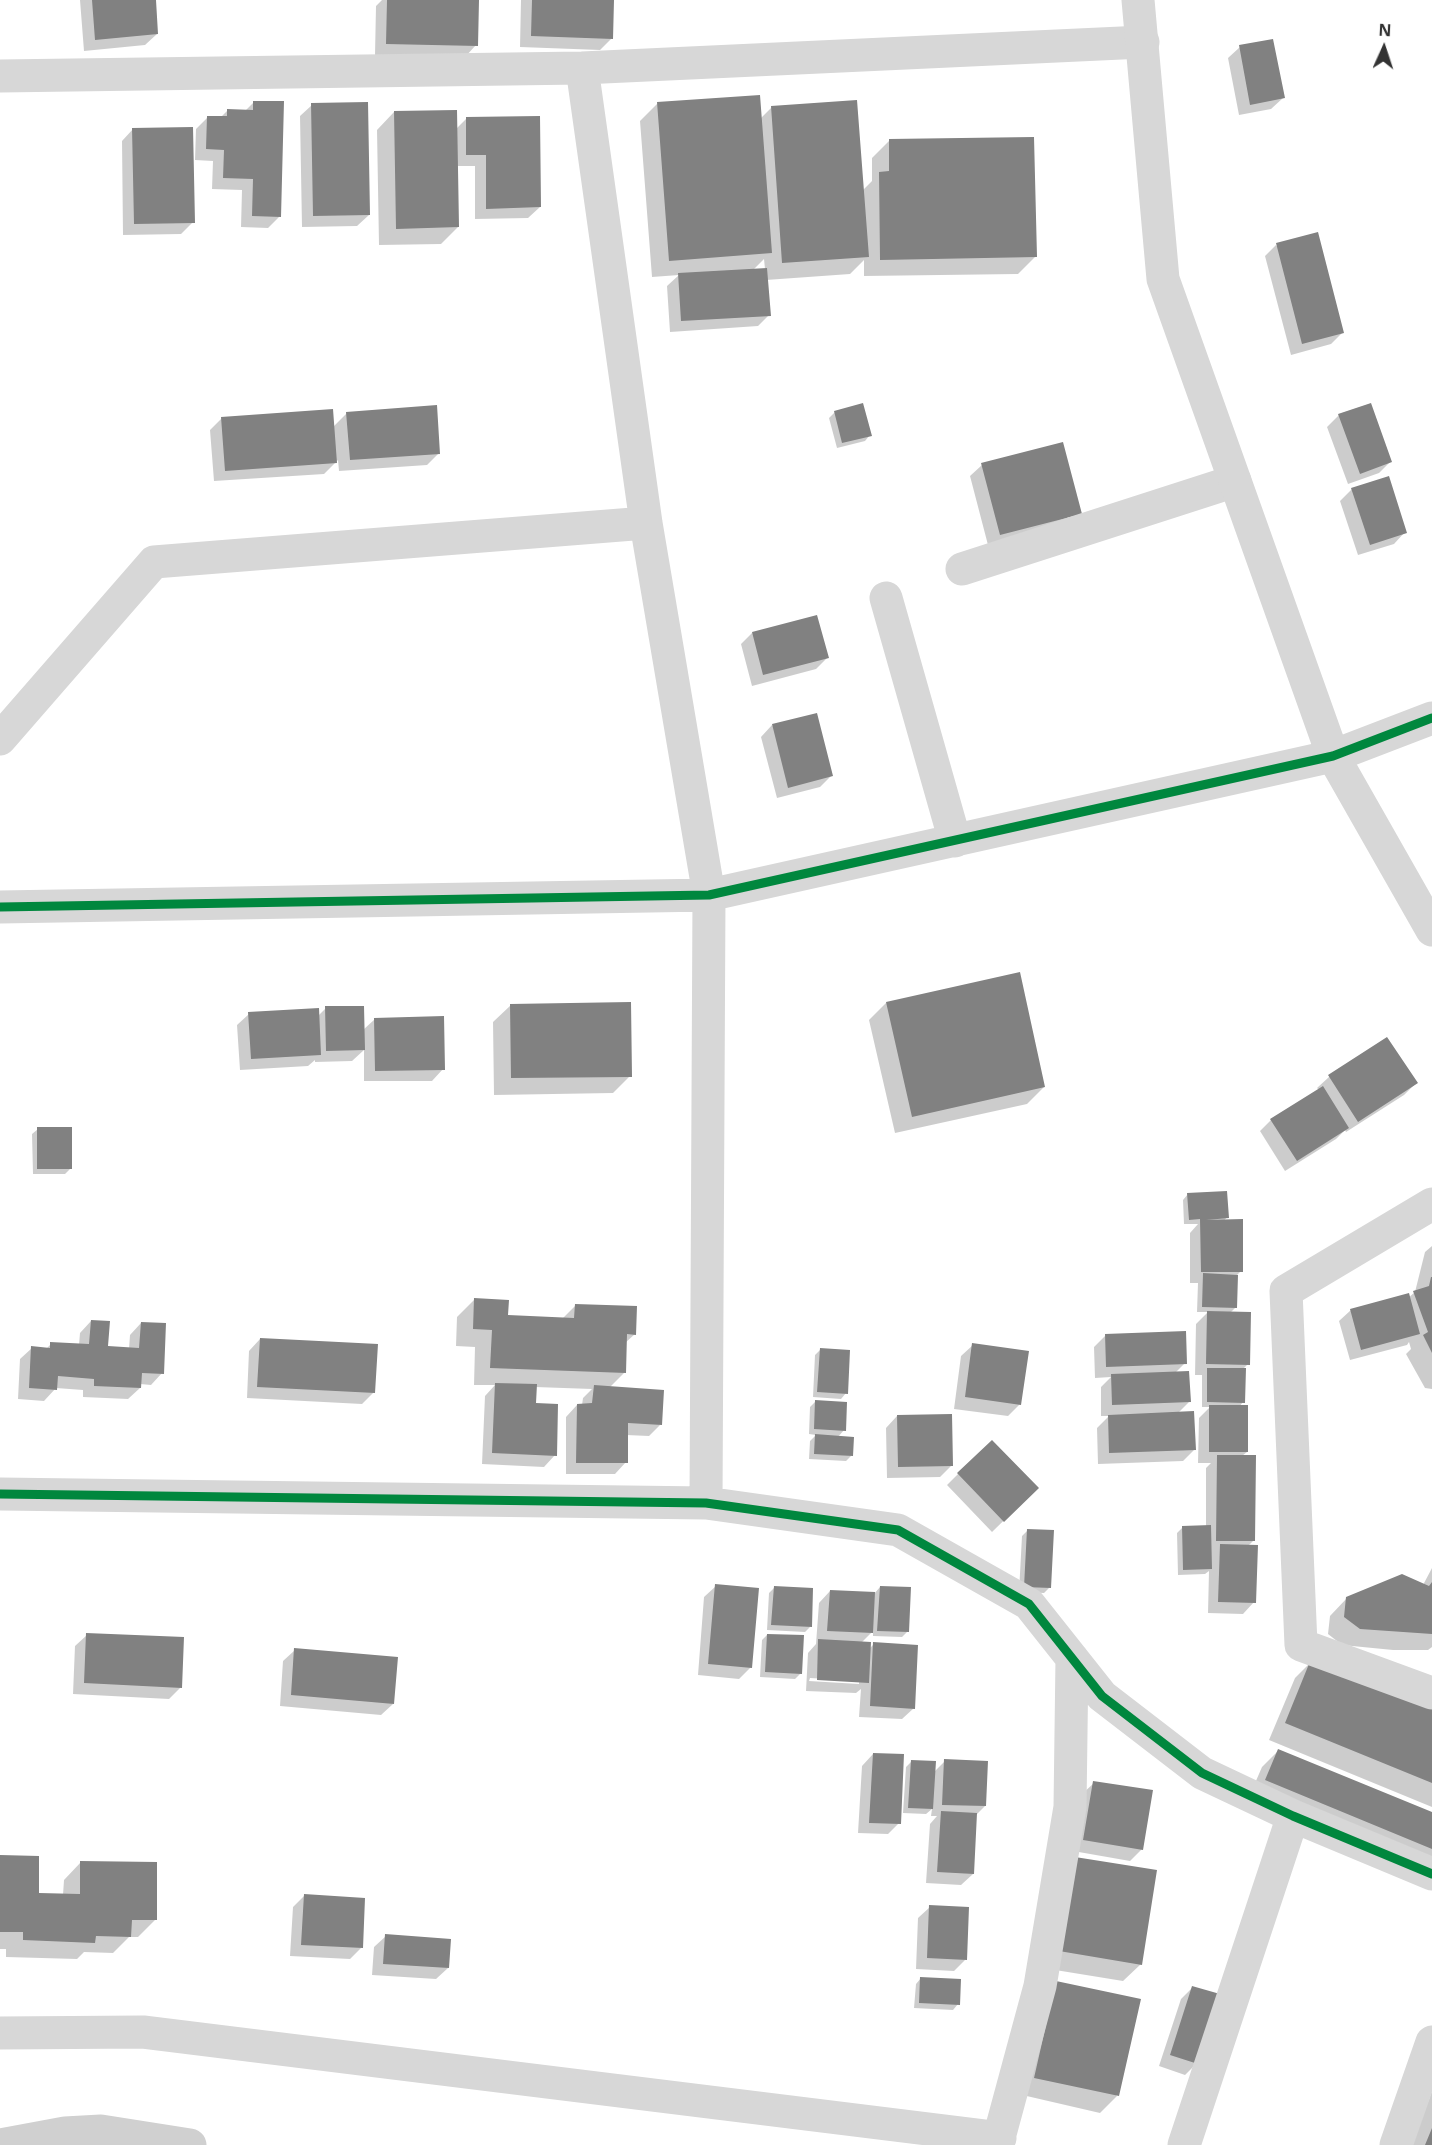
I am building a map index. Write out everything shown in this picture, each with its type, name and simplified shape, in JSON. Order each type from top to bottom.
[{"type":"main road","points":[[0,2145],[65,2133],[101,2131],[190,2145]]},
{"type":"street","points":[[1138,0],[1163,279],[1333,756],[1432,930]]},
{"type":"street","points":[[0,76],[582,68],[1143,42]]},
{"type":"street","points":[[582,68],[646,523],[709,895],[706,1503]]},
{"type":"street","points":[[962,569],[1236,481]]},
{"type":"street","points":[[0,739],[154,562],[646,523]]},
{"type":"street","points":[[886,598],[954,841]]},
{"type":"street","points":[[0,907],[709,895],[1333,756],[1432,718]]},
{"type":"street","points":[[1432,1204],[1286,1291],[1301,1644],[1432,1693]]},
{"type":"street","points":[[0,1494],[706,1503],[898,1530],[1029,1604],[1102,1695],[1202,1773],[1293,1816],[1432,1874]]},
{"type":"street","points":[[0,2033],[143,2032],[999,2142],[1040,1986],[1070,1807],[1072,1658]]},
{"type":"street","points":[[1184,2145],[1293,1816]]},
{"type":"street","points":[[1396,2145],[1432,2042]]},
{"type":"building","points":[[92,0],[156,0],[158,34],[95,40]]},
{"type":"building","points":[[387,0],[479,0],[478,46],[386,44]]},
{"type":"building","points":[[532,0],[614,0],[613,39],[531,36]]},
{"type":"building","points":[[1273,39],[1285,98],[1250,105],[1239,45]]},
{"type":"building","points":[[760,95],[772,253],[669,261],[657,102]]},
{"type":"building","points":[[857,100],[869,257],[782,263],[771,106]]},
{"type":"building","points":[[253,101],[284,101],[281,217],[252,216],[253,179],[223,178],[224,150],[206,149],[207,116],[227,116],[227,109],[253,110]]},
{"type":"building","points":[[368,102],[370,215],[313,216],[311,103]]},
{"type":"building","points":[[457,110],[459,227],[396,229],[394,111]]},
{"type":"building","points":[[540,116],[541,207],[486,209],[486,155],[466,155],[466,117]]},
{"type":"building","points":[[193,127],[195,223],[134,224],[132,128]]},
{"type":"building","points":[[1034,137],[1037,257],[880,260],[879,172],[889,171],[889,139]]},
{"type":"building","points":[[1318,232],[1344,333],[1302,344],[1276,243]]},
{"type":"building","points":[[767,268],[771,316],[681,321],[678,273]]},
{"type":"building","points":[[863,403],[872,436],[842,443],[834,411]]},
{"type":"building","points":[[1371,403],[1392,462],[1360,474],[1338,414]]},
{"type":"building","points":[[437,405],[440,454],[350,460],[346,412]]},
{"type":"building","points":[[333,409],[337,463],[225,471],[221,417]]},
{"type":"building","points":[[1063,442],[1082,514],[1000,535],[981,463]]},
{"type":"building","points":[[1389,476],[1407,533],[1370,545],[1351,488]]},
{"type":"building","points":[[817,615],[829,658],[763,675],[752,632]]},
{"type":"building","points":[[817,713],[833,776],[788,788],[772,724]]},
{"type":"building","points":[[1020,972],[1045,1087],[912,1117],[886,1002]]},
{"type":"building","points":[[631,1002],[632,1077],[511,1078],[510,1004]]},
{"type":"building","points":[[325,1006],[364,1006],[365,1050],[326,1051]]},
{"type":"building","points":[[319,1008],[321,1055],[251,1059],[248,1012]]},
{"type":"building","points":[[444,1016],[445,1070],[375,1071],[374,1018]]},
{"type":"building","points":[[1387,1037],[1418,1083],[1358,1122],[1328,1075]]},
{"type":"building","points":[[1323,1086],[1349,1128],[1297,1161],[1270,1119]]},
{"type":"building","points":[[37,1127],[72,1127],[72,1169],[37,1169]]},
{"type":"building","points":[[1227,1191],[1229,1218],[1206,1220],[1243,1219],[1243,1272],[1201,1272],[1200,1219],[1189,1220],[1187,1193]]},
{"type":"building","points":[[1203,1273],[1238,1275],[1237,1308],[1202,1307]]},
{"type":"building","points":[[1431,1277],[1432,1353],[1423,1335],[1428,1332],[1413,1291],[1429,1286]]},
{"type":"building","points":[[1409,1293],[1420,1334],[1361,1350],[1350,1309]]},
{"type":"building","points":[[474,1298],[509,1300],[508,1315],[574,1318],[575,1304],[637,1306],[636,1335],[627,1334],[626,1373],[490,1368],[492,1330],[473,1329]]},
{"type":"building","points":[[1207,1311],[1251,1312],[1250,1365],[1206,1364]]},
{"type":"building","points":[[91,1320],[110,1321],[108,1346],[139,1348],[141,1322],[166,1323],[164,1374],[142,1373],[141,1388],[94,1386],[94,1379],[58,1376],[57,1390],[29,1388],[31,1346],[50,1348],[50,1342],[89,1344]]},
{"type":"building","points":[[1186,1331],[1187,1364],[1106,1367],[1105,1334]]},
{"type":"building","points":[[260,1338],[378,1344],[375,1393],[257,1387]]},
{"type":"building","points":[[972,1343],[1029,1351],[1021,1405],[965,1397]]},
{"type":"building","points":[[820,1348],[850,1350],[848,1394],[817,1392]]},
{"type":"building","points":[[1207,1368],[1246,1368],[1245,1403],[1207,1402]]},
{"type":"building","points":[[1189,1371],[1191,1402],[1112,1405],[1111,1374]]},
{"type":"building","points":[[495,1383],[537,1384],[536,1403],[558,1404],[557,1456],[492,1453]]},
{"type":"building","points":[[594,1385],[664,1390],[662,1425],[628,1423],[628,1463],[576,1463],[577,1404],[592,1403]]},
{"type":"building","points":[[815,1400],[847,1402],[846,1431],[814,1429]]},
{"type":"building","points":[[1209,1405],[1248,1405],[1248,1452],[1209,1452]]},
{"type":"building","points":[[1194,1411],[1196,1450],[1109,1453],[1108,1415]]},
{"type":"building","points":[[952,1414],[953,1466],[898,1467],[897,1415]]},
{"type":"building","points":[[815,1434],[854,1437],[853,1456],[814,1454]]},
{"type":"building","points":[[992,1440],[1039,1488],[1004,1522],[957,1473]]},
{"type":"building","points":[[1217,1455],[1256,1455],[1255,1541],[1216,1541]]},
{"type":"building","points":[[1211,1525],[1212,1569],[1183,1570],[1182,1526]]},
{"type":"building","points":[[1027,1529],[1054,1530],[1051,1588],[1024,1587]]},
{"type":"building","points":[[1220,1544],[1258,1545],[1256,1603],[1218,1602]]},
{"type":"building","points":[[1402,1574],[1429,1586],[1432,1582],[1432,1634],[1360,1629],[1344,1617],[1346,1597]]},
{"type":"building","points":[[715,1584],[759,1588],[752,1668],[708,1664]]},
{"type":"building","points":[[774,1586],[813,1588],[812,1627],[771,1625]]},
{"type":"building","points":[[880,1586],[911,1587],[909,1632],[877,1631]]},
{"type":"building","points":[[830,1590],[875,1592],[873,1633],[827,1631]]},
{"type":"building","points":[[86,1633],[184,1637],[182,1688],[84,1683]]},
{"type":"building","points":[[767,1634],[804,1635],[802,1674],[765,1672]]},
{"type":"building","points":[[818,1639],[871,1642],[869,1683],[817,1680]]},
{"type":"building","points":[[873,1642],[918,1645],[915,1709],[870,1706]]},
{"type":"building","points":[[294,1648],[398,1657],[394,1704],[291,1695]]},
{"type":"building","points":[[1311,1659],[1432,1709],[1432,1783],[1285,1723]]},
{"type":"building","points":[[1278,1749],[1432,1812],[1432,1849],[1265,1780]]},
{"type":"building","points":[[873,1753],[904,1754],[901,1824],[869,1823]]},
{"type":"building","points":[[944,1759],[988,1761],[986,1806],[942,1805]]},
{"type":"building","points":[[911,1760],[936,1761],[933,1809],[908,1808]]},
{"type":"building","points":[[1093,1781],[1153,1790],[1143,1850],[1083,1840]]},
{"type":"building","points":[[941,1811],[977,1813],[974,1874],[937,1872]]},
{"type":"building","points":[[0,1855],[39,1856],[39,1893],[80,1894],[80,1861],[157,1862],[157,1920],[132,1920],[131,1937],[96,1936],[95,1943],[23,1940],[23,1932],[0,1932]]},
{"type":"building","points":[[1075,1857],[1157,1870],[1142,1965],[1059,1951]]},
{"type":"building","points":[[304,1894],[365,1898],[363,1948],[301,1945]]},
{"type":"building","points":[[929,1905],[969,1907],[967,1960],[927,1958]]},
{"type":"building","points":[[385,1934],[451,1939],[449,1968],[383,1964]]},
{"type":"building","points":[[920,1977],[961,1979],[960,2005],[919,2003]]},
{"type":"building","points":[[1056,1981],[1141,1999],[1119,2096],[1034,2078]]},
{"type":"building","points":[[1192,1986],[1220,1994],[1198,2064],[1170,2055]]},
{"type":"building","points":[[1432,2128],[1432,2145],[1425,2145]]},
{"type":"cycle path","points":[[0,907],[709,895],[1333,756],[1432,718]]},
{"type":"cycle path","points":[[0,1494],[706,1503],[898,1530],[1029,1604],[1102,1696],[1202,1773],[1293,1816],[1432,1874]]}]
